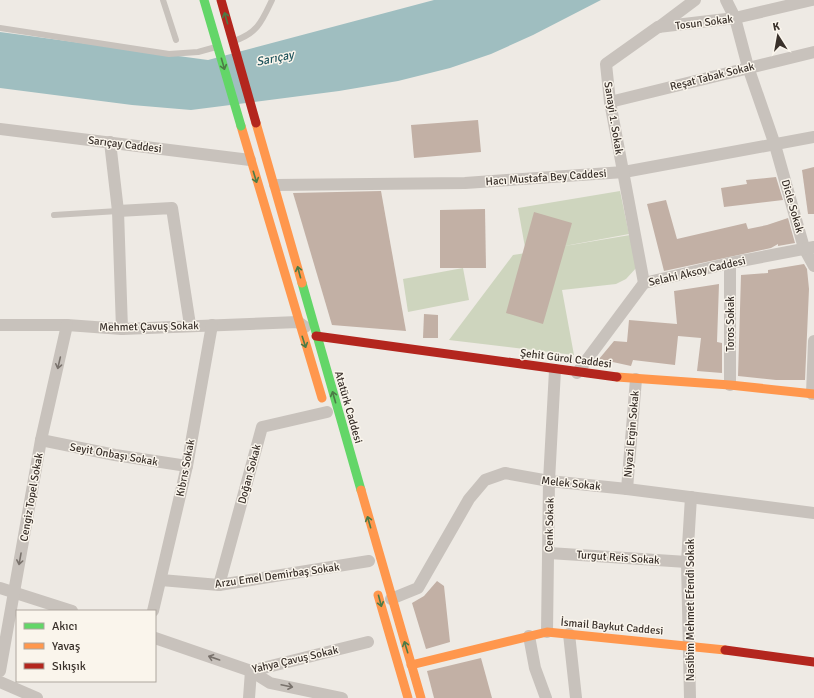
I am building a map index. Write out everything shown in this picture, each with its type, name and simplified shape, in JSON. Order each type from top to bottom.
[{"type":"main road","name":"Atatürk Caddesi","points":[[204,0],[298,322],[328,416]]},
{"type":"main road","name":"Atatürk Caddesi","points":[[221,0],[275,185],[316,336],[391,599],[421,698]]},
{"type":"main road","name":"Şehit Gürol Caddesi","points":[[316,336],[577,373],[636,379],[730,384],[813,394]]},
{"type":"main road","points":[[375,583],[408,698]]},
{"type":"main road","name":"İsmail Baykut Caddesi","points":[[411,665],[547,632],[690,646],[814,662]]},
{"type":"street","points":[[658,28],[695,0]]},
{"type":"street","name":"Dicle Sokak","points":[[726,0],[735,18],[748,67],[775,144],[814,266]]},
{"type":"street","name":"Tosun Sokak","points":[[606,64],[658,28],[735,18],[812,0]]},
{"type":"street","name":"Reşat Tabak Sokak","points":[[610,102],[814,52]]},
{"type":"street","name":"Sanayi 1. Sokak","points":[[606,64],[610,102],[644,283]]},
{"type":"street","name":"Sarıçay Caddesi","points":[[0,129],[250,160]]},
{"type":"street","name":"Hacı Mustafa Bey Caddesi","points":[[275,185],[465,183],[624,172],[814,137]]},
{"type":"street","points":[[110,142],[118,211],[122,328]]},
{"type":"street","points":[[118,211],[172,208],[190,325]]},
{"type":"street","name":"Selahi Aksoy Caddesi","points":[[577,373],[644,283],[730,263],[809,248]]},
{"type":"street","name":"Toros Sokak","points":[[730,263],[730,384]]},
{"type":"street","points":[[298,322],[316,336]]},
{"type":"street","name":"Mehmet Çavuş Sokak","points":[[0,324],[122,328],[298,322]]},
{"type":"street","name":"Cengiz Topel Sokak","points":[[0,671],[41,440],[67,325]]},
{"type":"street","name":"Kıbrıs Sokak","points":[[153,610],[187,466],[212,325]]},
{"type":"street","points":[[813,394],[814,341]]},
{"type":"street","name":"Cenk Sokak","points":[[547,632],[549,481],[555,370]]},
{"type":"street","name":"Niyazi Ergin Sokak","points":[[626,488],[636,379]]},
{"type":"street","name":"Doğan Sokak","points":[[219,585],[262,427],[328,416]]},
{"type":"street","name":"Seyit Onbaşı Sokak","points":[[41,440],[115,455],[187,466]]},
{"type":"street","name":"Melek Sokak","points":[[391,599],[418,588],[469,499],[485,480],[506,473],[549,481],[626,488],[691,498],[814,513]]},
{"type":"street","name":"Nasibim Mehmet Efendi Sokak","points":[[690,698],[687,562],[691,498]]},
{"type":"street","name":"Turgut Reis Sokak","points":[[549,553],[687,562]]},
{"type":"street","name":"Arzu Emel Demirbaş Sokak","points":[[161,580],[219,585],[369,561]]},
{"type":"street","points":[[0,588],[69,610]]},
{"type":"street","points":[[569,634],[576,698]]},
{"type":"street","points":[[529,636],[535,668],[546,698]]},
{"type":"street","name":"Yahya Çavuş Sokak","points":[[156,638],[251,671],[368,642]]},
{"type":"street","points":[[249,698],[251,671],[270,683],[342,698]]},
{"type":"street","points":[[0,682],[37,698]]},
{"type":"lane","points":[[163,0],[176,40]]},
{"type":"lane","points":[[0,28],[169,54],[198,52],[250,34],[259,26],[272,0]]},
{"type":"lane","points":[[54,215],[118,211]]},
{"type":"green space","points":[[620,191],[629,234],[559,247],[630,235],[637,267],[626,279],[616,284],[562,290],[574,355],[449,340],[513,255],[526,253],[518,208]]},
{"type":"green space","points":[[463,268],[469,300],[408,312],[403,279]]},
{"type":"water","name":"Sarıçay","points":[[434,0],[601,0],[533,35],[491,54],[450,68],[398,81],[339,91],[191,110],[132,105],[0,88],[0,32],[208,60]]},
{"type":"building","points":[[478,120],[481,152],[414,158],[411,125]]},
{"type":"building","points":[[814,167],[814,214],[808,214],[802,170]]},
{"type":"building","points":[[776,177],[783,200],[724,207],[721,188],[747,184],[746,180]]},
{"type":"building","points":[[381,191],[406,331],[332,325],[293,193]]},
{"type":"building","points":[[666,200],[677,239],[746,223],[748,229],[788,218],[795,243],[778,246],[778,244],[771,248],[664,271],[647,204]]},
{"type":"building","points":[[485,209],[486,268],[440,268],[440,210]]},
{"type":"building","points":[[534,212],[572,223],[543,324],[506,313]]},
{"type":"building","points":[[804,264],[807,269],[809,289],[805,380],[776,380],[738,376],[741,275],[768,273],[768,270]]},
{"type":"building","points":[[719,284],[717,342],[722,343],[722,373],[697,371],[701,338],[678,336],[675,365],[633,360],[631,366],[599,359],[614,341],[627,342],[629,320],[677,324],[674,291]]},
{"type":"building","points":[[424,314],[438,315],[438,338],[423,338]]},
{"type":"building","points":[[437,581],[444,586],[450,642],[426,649],[412,603],[424,596]]},
{"type":"building","points":[[481,658],[492,698],[434,698],[427,671]]},
{"type":"traffic: fast","points":[[204,0],[241,126]]},
{"type":"traffic: fast","points":[[302,283],[361,490]]},
{"type":"traffic: slow","points":[[256,123],[302,283]]},
{"type":"traffic: slow","points":[[241,126],[322,398]]},
{"type":"traffic: slow","points":[[617,377],[730,385],[814,394]]},
{"type":"traffic: slow","points":[[361,490],[421,698]]},
{"type":"traffic: slow","points":[[378,595],[408,698]]},
{"type":"traffic: slow","points":[[411,665],[547,632],[725,650]]},
{"type":"traffic: jam","points":[[221,0],[256,123]]},
{"type":"traffic: jam","points":[[316,336],[617,377]]},
{"type":"traffic: jam","points":[[725,650],[814,662]]}]
